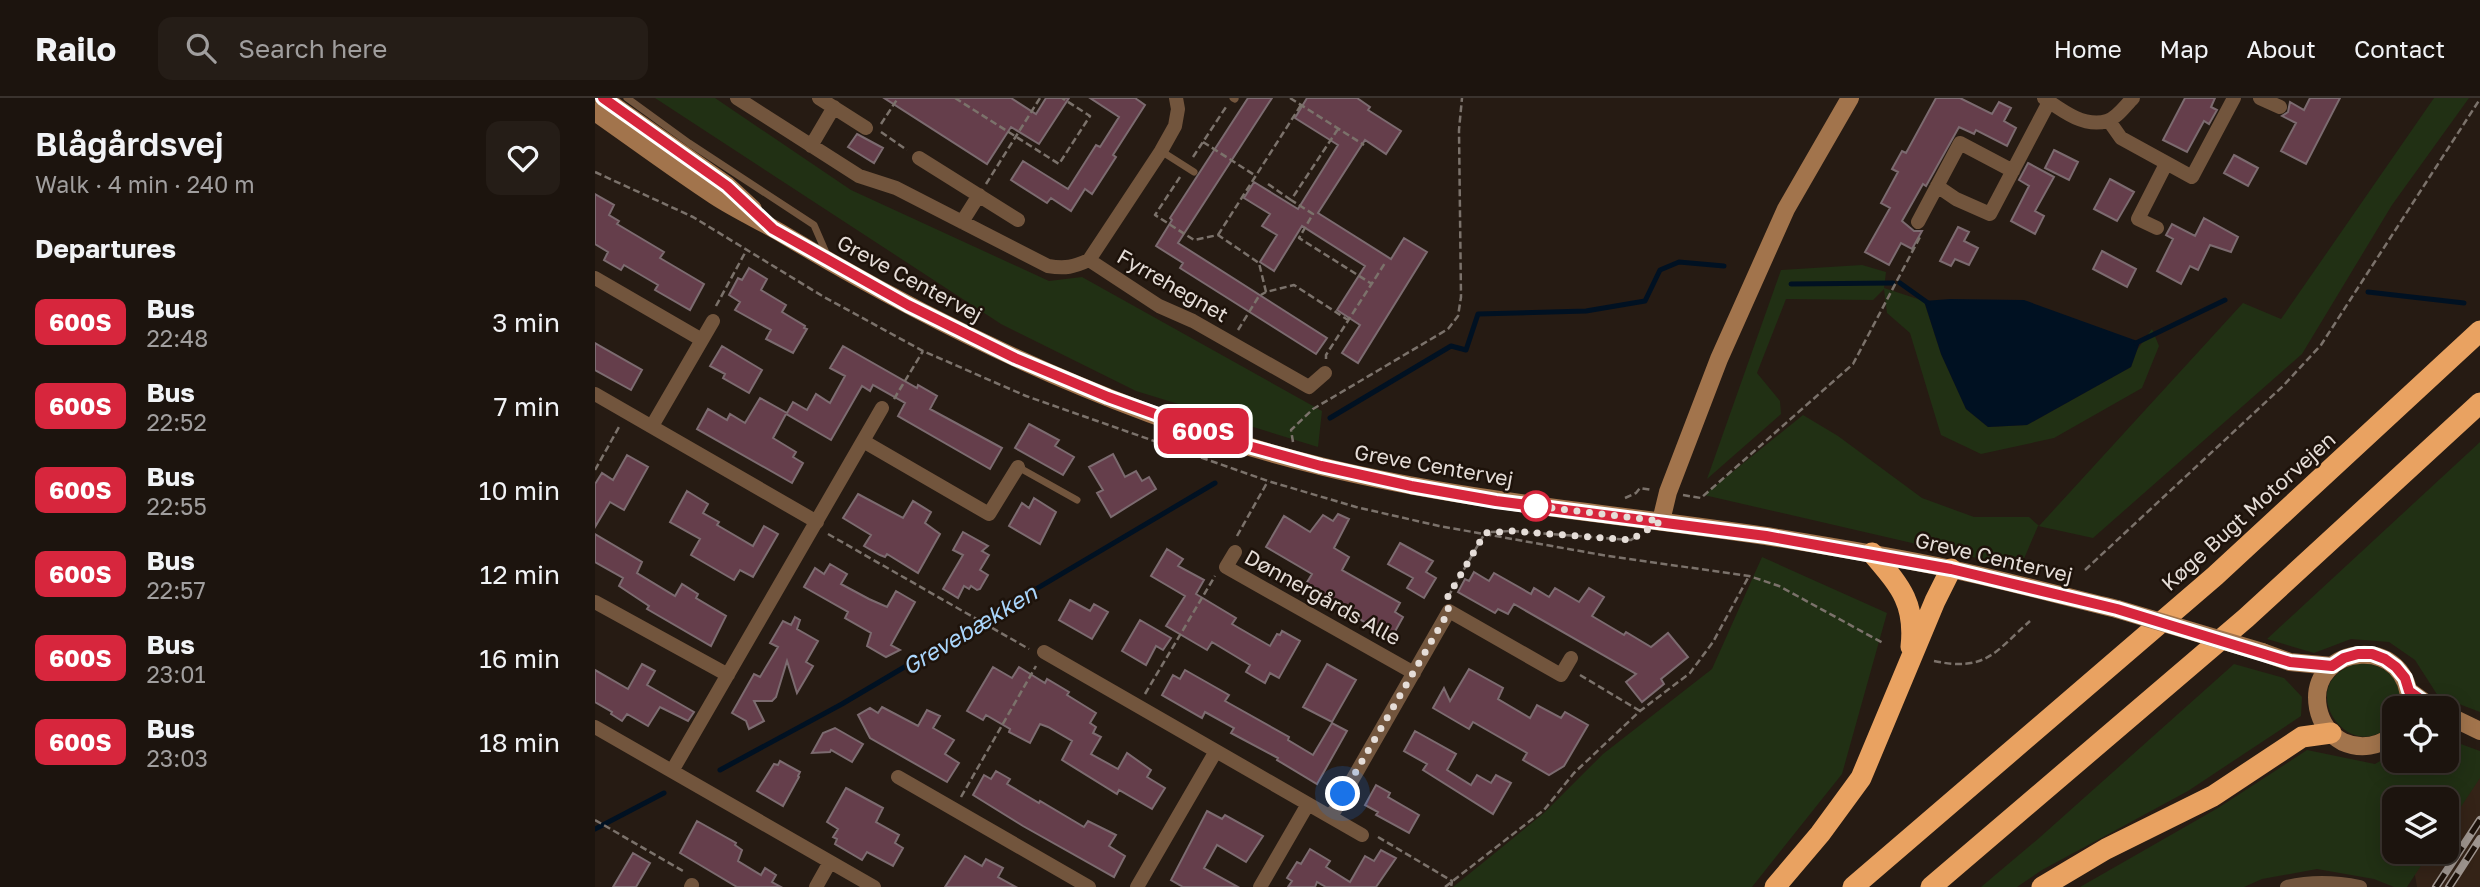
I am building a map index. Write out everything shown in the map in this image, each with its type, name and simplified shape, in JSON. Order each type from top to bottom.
[{"type":"highway","name":"Køge Bugt Motorvejen","points":[[1853,887],[2215,576],[2480,331]]},
{"type":"highway","points":[[1931,887],[2246,618],[2480,403]]},
{"type":"highway","points":[[1871,554],[1901,588],[1909,606],[1913,630],[1909,663]]},
{"type":"highway","points":[[1775,887],[1820,834],[1861,778],[1951,569]]},
{"type":"highway","points":[[2042,887],[2106,849],[2213,796],[2302,737],[2331,733]]},
{"type":"street","name":"Greve Centervej","points":[[603,98],[727,186],[773,229]]},
{"type":"street","points":[[737,98],[859,176],[896,188],[1048,265],[1074,267],[1089,260]]},
{"type":"street","points":[[819,98],[866,128]]},
{"type":"street","name":"Fyrrehegnet","points":[[1176,98],[1178,109],[1175,127],[1089,260],[1159,306],[1193,321],[1309,387],[1325,373]]},
{"type":"street","points":[[1661,521],[1668,492],[1739,311],[1786,209],[1850,98]]},
{"type":"street","points":[[1937,186],[1956,199],[1990,214],[2047,100],[2090,123],[2109,121],[2133,98]]},
{"type":"street","points":[[2109,121],[2121,138],[2192,177],[2234,98]]},
{"type":"street","points":[[2260,98],[2280,107]]},
{"type":"street","points":[[811,146],[834,107]]},
{"type":"street","name":"Greve Centervej","points":[[595,112],[719,199],[908,305],[1015,358],[1108,397],[1230,441],[1321,466],[1411,486],[1496,501],[1661,521],[1951,569],[2117,609],[2290,662],[2332,666]]},
{"type":"street","points":[[595,122],[624,133]]},
{"type":"street","points":[[1918,222],[1960,143],[2013,171]]},
{"type":"street","points":[[919,158],[1018,220]]},
{"type":"street","points":[[2157,229],[2138,219],[2166,164]]},
{"type":"street","points":[[962,222],[979,195]]},
{"type":"street","points":[[595,278],[702,340]]},
{"type":"street","points":[[652,426],[713,321]]},
{"type":"street","points":[[595,394],[817,522]]},
{"type":"street","points":[[672,771],[882,408]]},
{"type":"street","points":[[863,441],[989,514],[1018,467]]},
{"type":"street","name":"Dønnergårds Alle","points":[[1235,552],[1226,567],[1414,673]]},
{"type":"street","points":[[595,602],[728,675]]},
{"type":"street","points":[[1449,611],[1561,676],[1568,662]]},
{"type":"street","name":"Dønnergårds Alle","points":[[1331,817],[1449,611]]},
{"type":"street","points":[[1044,652],[1362,835]]},
{"type":"street","points":[[2382,743],[2356,746],[2331,733],[2319,714],[2318,692],[2323,678],[2332,666],[2344,658],[2372,654],[2396,667],[2405,678],[2408,696]]},
{"type":"street","name":"Greve Centervej","points":[[2290,662],[2318,692]]},
{"type":"street","points":[[2459,723],[2480,731]]},
{"type":"street","points":[[595,726],[874,887]]},
{"type":"street","points":[[1137,887],[1216,751]]},
{"type":"street","points":[[898,777],[1089,887]]},
{"type":"street","points":[[1260,887],[1308,804]]},
{"type":"street","points":[[816,887],[830,862]]},
{"type":"street","points":[[2287,887],[2304,883],[2337,883],[2360,887]]},
{"type":"lane","points":[[627,98],[689,143],[814,225],[830,262]]},
{"type":"lane","points":[[1161,151],[1194,172]]},
{"type":"lane","points":[[1018,467],[1077,500]]},
{"type":"path","points":[[898,98],[877,130],[919,158]]},
{"type":"path","points":[[955,98],[1059,164],[1090,116],[1062,98]]},
{"type":"path","points":[[979,195],[1040,98]]},
{"type":"path","points":[[1233,98],[1155,215],[1194,240],[1219,235],[1259,263],[1266,292]]},
{"type":"path","points":[[1290,98],[1364,145]]},
{"type":"path","points":[[1291,430],[1313,409],[1448,329],[1458,316],[1461,297],[1459,130],[1462,98]]},
{"type":"path","points":[[2085,570],[2283,386],[2321,345],[2479,101]]},
{"type":"path","points":[[1219,235],[1301,105]]},
{"type":"path","points":[[1291,200],[1338,129]]},
{"type":"path","points":[[1203,142],[1256,176]]},
{"type":"path","points":[[1268,184],[1313,214],[1299,238],[1372,284]]},
{"type":"path","points":[[1701,498],[1853,364],[1924,230],[1918,222]]},
{"type":"path","points":[[713,321],[711,316],[747,251]]},
{"type":"path","points":[[1325,373],[1326,355],[1385,263]]},
{"type":"path","points":[[1231,343],[1259,296],[1294,285],[1348,320]]},
{"type":"path","points":[[882,408],[890,406],[923,351]]},
{"type":"path","points":[[595,470],[628,413]]},
{"type":"path","points":[[1235,552],[1236,538],[1268,481]]},
{"type":"path","points":[[1449,611],[1446,600],[1485,533],[1511,531],[1631,540],[1661,521]]},
{"type":"path","points":[[817,522],[824,531],[992,628],[1031,650],[1044,652],[954,809]]},
{"type":"path","points":[[1138,706],[1221,564],[1226,567]]},
{"type":"path","points":[[1445,887],[1544,810],[1574,773],[1640,711],[1691,673],[1713,642],[1749,576]]},
{"type":"path","points":[[1934,661],[1956,666],[1972,664],[1989,657],[2030,621]]},
{"type":"path","points":[[1568,662],[1640,711]]},
{"type":"path","points":[[596,821],[689,875],[692,886]]},
{"type":"path","points":[[1362,835],[1367,830],[1452,881]]},
{"type":"path","points":[[1451,887],[1452,881]]},
{"type":"shaded area","points":[[2480,775],[2480,887],[2417,887],[2413,864],[2459,864],[2459,799]]},
{"type":"green space","points":[[655,98],[715,98],[851,190],[1049,281],[1082,277],[1322,411],[1318,447],[1136,391],[1001,324]]},
{"type":"green space","points":[[2434,98],[2469,98],[2392,205],[2302,354],[2093,538],[2038,526],[2020,568],[1704,495],[1803,415],[1838,436],[1922,498],[1974,517],[2029,517],[2039,526],[2243,303],[2281,319]]},
{"type":"green space","points":[[1862,265],[1886,272],[1884,288],[1924,301],[1941,354],[1966,409],[1988,427],[2027,425],[2131,367],[2137,350],[2152,329],[2159,346],[2142,388],[2054,438],[1981,454],[1941,435],[1910,333],[1887,313],[1884,289],[1873,300],[1786,299],[1757,373],[1780,401],[1781,414],[1707,479],[1781,270]]},
{"type":"green space","points":[[2480,442],[2480,712],[2459,704],[2459,696],[2438,696],[2415,660],[2389,642],[2351,639],[2314,653],[2267,639]]},
{"type":"green space","points":[[1762,557],[1887,613],[1842,774],[1752,887],[1453,887],[1544,813],[1603,754],[1712,669]]},
{"type":"green space","points":[[2359,663],[2368,664],[2385,670],[2396,682],[2400,696],[2382,696],[2382,730],[2378,734],[2361,737],[2346,731],[2334,719],[2328,704],[2328,688],[2338,673]]},
{"type":"green space","points":[[2234,664],[2284,678],[2302,697],[2301,716],[2188,791],[2042,870],[2017,887],[1981,887],[2038,839]]},
{"type":"green space","points":[[2459,743],[2480,751],[2480,778],[2459,810],[2459,787],[2382,787],[2382,864],[2422,864],[2407,887],[2394,887],[2374,879],[2317,869],[2262,879],[2244,887],[2080,887],[2218,808],[2307,750],[2375,764],[2382,760],[2382,773],[2459,773]]},
{"type":"water","points":[[2024,300],[2140,342],[2131,367],[2027,425],[1988,427],[1966,409],[1941,354],[1924,301]]},
{"type":"building","points":[[884,98],[1011,98],[1036,114],[1046,98],[1069,98],[1039,144],[1011,127],[987,164]]},
{"type":"building","points":[[1090,98],[1135,98],[1145,105],[1092,194],[1085,189],[1071,211],[1051,198],[1047,203],[1011,180],[1023,161],[1068,189],[1096,145],[1100,147],[1119,117]]},
{"type":"building","points":[[1248,98],[1272,98],[1178,243],[1327,338],[1316,354],[1180,268],[1183,263],[1156,246],[1172,220],[1170,218]]},
{"type":"building","points":[[1307,98],[1357,98],[1370,107],[1368,110],[1401,131],[1386,154],[1365,140],[1318,213],[1391,259],[1404,238],[1427,252],[1358,363],[1342,353],[1360,325],[1337,310],[1365,266],[1302,226],[1274,271],[1260,262],[1277,235],[1262,226],[1270,214],[1244,198],[1254,182],[1298,209],[1338,145],[1295,118]]},
{"type":"building","points":[[1936,98],[1960,98],[1992,114],[1999,102],[2011,108],[2004,121],[2016,128],[2007,146],[1976,130],[1974,134],[1959,127],[1926,186],[1923,184],[1902,221],[1914,231],[1922,231],[1912,249],[1901,243],[1889,265],[1865,252],[1890,208],[1881,203],[1898,172],[1892,169],[1902,151],[1906,153]]},
{"type":"building","points":[[2185,98],[2215,98],[2211,107],[2217,110],[2209,124],[2204,121],[2187,152],[2163,140]]},
{"type":"building","points":[[2310,98],[2340,98],[2306,164],[2281,151],[2296,123],[2282,116],[2288,112],[2290,102],[2304,110]]},
{"type":"building","points":[[857,134],[883,148],[874,163],[848,147]]},
{"type":"building","points":[[2054,150],[2078,162],[2069,180],[2045,168]]},
{"type":"building","points":[[2234,155],[2258,168],[2248,186],[2224,173]]},
{"type":"building","points":[[2028,163],[2054,177],[2035,211],[2044,216],[2035,234],[2011,221],[2029,186],[2019,180]]},
{"type":"building","points":[[2110,179],[2134,192],[2117,221],[2094,209]]},
{"type":"building","points":[[595,194],[614,205],[609,215],[619,221],[617,224],[664,252],[660,258],[704,284],[690,310],[655,290],[658,285],[624,265],[621,270],[604,260],[608,252],[595,244]]},
{"type":"building","points":[[2204,218],[2238,237],[2231,252],[2210,245],[2198,270],[2190,266],[2181,284],[2157,271],[2173,239],[2166,235],[2172,224],[2195,236]]},
{"type":"building","points":[[1958,227],[1969,232],[1964,241],[1978,248],[1969,265],[1955,259],[1951,266],[1940,261]]},
{"type":"building","points":[[2102,251],[2136,269],[2127,287],[2093,269]]},
{"type":"building","points":[[749,268],[767,279],[761,290],[786,305],[782,312],[807,329],[793,353],[766,339],[771,330],[735,310],[740,302],[729,295],[738,278],[742,280]]},
{"type":"building","points":[[595,343],[642,370],[631,390],[595,370]]},
{"type":"building","points":[[722,346],[762,370],[749,393],[723,378],[725,374],[710,366]]},
{"type":"building","points":[[843,346],[917,388],[918,385],[937,396],[930,409],[1002,448],[990,469],[898,416],[905,403],[873,385],[870,391],[862,386],[831,440],[786,414],[773,438],[796,452],[793,457],[803,463],[792,483],[697,429],[708,409],[727,420],[730,414],[745,423],[760,398],[787,413],[793,402],[807,410],[816,394],[830,403],[845,376],[830,368]]},
{"type":"building","points":[[1029,424],[1059,440],[1055,446],[1074,457],[1063,475],[1015,448]]},
{"type":"building","points":[[1113,454],[1125,477],[1136,471],[1142,481],[1149,477],[1156,489],[1111,517],[1097,493],[1103,490],[1089,467]]},
{"type":"building","points":[[627,455],[648,467],[624,510],[610,502],[595,527],[595,484],[602,473],[613,480]]},
{"type":"building","points":[[687,491],[708,504],[703,513],[719,522],[717,525],[753,546],[764,526],[778,534],[753,577],[740,570],[734,580],[691,555],[700,539],[670,522]]},
{"type":"building","points":[[858,494],[903,518],[913,501],[931,512],[925,523],[940,534],[918,573],[887,554],[885,557],[864,546],[871,535],[843,518]]},
{"type":"building","points":[[1034,498],[1056,512],[1040,544],[1009,526],[1022,503],[1029,508]]},
{"type":"building","points":[[1338,514],[1349,519],[1334,548],[1349,557],[1342,570],[1400,603],[1395,612],[1403,617],[1392,637],[1337,607],[1339,603],[1306,584],[1312,574],[1266,547],[1284,516],[1310,532],[1323,515],[1333,521]]},
{"type":"building","points":[[963,532],[988,546],[982,551],[989,555],[980,570],[988,575],[980,589],[964,586],[958,598],[943,589],[963,555],[953,550]]},
{"type":"building","points":[[595,534],[642,562],[637,573],[675,596],[682,584],[698,594],[696,598],[726,616],[711,646],[647,609],[649,606],[619,586],[623,578],[595,562]]},
{"type":"building","points":[[1400,543],[1433,561],[1426,572],[1436,578],[1424,598],[1407,588],[1413,578],[1388,564]]},
{"type":"building","points":[[1167,549],[1183,559],[1178,566],[1204,580],[1196,594],[1236,618],[1232,624],[1270,646],[1282,631],[1300,641],[1279,678],[1270,673],[1265,683],[1246,672],[1250,665],[1212,642],[1207,650],[1166,626],[1185,596],[1151,576]]},
{"type":"building","points":[[830,564],[847,574],[841,584],[869,599],[887,607],[896,591],[915,602],[891,645],[900,650],[886,657],[867,646],[871,633],[845,618],[848,612],[804,587],[815,568],[824,574]]},
{"type":"building","points":[[1474,572],[1489,581],[1494,573],[1531,594],[1534,588],[1549,597],[1555,588],[1579,602],[1589,588],[1604,597],[1592,616],[1651,647],[1668,633],[1688,657],[1661,679],[1664,684],[1642,702],[1626,682],[1636,674],[1514,604],[1508,614],[1498,609],[1495,613],[1458,592],[1465,579],[1469,581]]},
{"type":"building","points":[[1070,600],[1090,611],[1094,604],[1108,612],[1092,639],[1059,620]]},
{"type":"building","points":[[795,617],[800,620],[797,629],[818,641],[806,662],[813,666],[797,693],[787,661],[776,697],[772,701],[754,701],[764,721],[749,729],[746,721],[732,713],[754,674],[760,677],[778,647],[770,643],[783,621],[791,625]]},
{"type":"building","points":[[1140,620],[1171,638],[1163,650],[1156,646],[1146,665],[1122,651]]},
{"type":"building","points":[[642,664],[655,671],[647,685],[694,712],[688,721],[660,707],[648,726],[627,714],[622,721],[595,702],[595,670],[628,689]]},
{"type":"building","points":[[1327,664],[1356,680],[1332,722],[1303,707]]},
{"type":"building","points":[[993,667],[1012,678],[1019,667],[1045,683],[1047,679],[1096,713],[1090,723],[1096,727],[1093,733],[1101,737],[1091,754],[1118,769],[1127,753],[1151,770],[1147,777],[1165,788],[1152,809],[1119,790],[1117,794],[1062,760],[1072,741],[1048,727],[1040,724],[1030,743],[986,715],[983,720],[967,711]]},
{"type":"building","points":[[1469,669],[1503,688],[1498,699],[1530,718],[1537,705],[1561,718],[1565,712],[1588,725],[1564,766],[1549,775],[1523,760],[1527,753],[1473,722],[1469,729],[1433,708],[1444,688],[1450,701]]},
{"type":"building","points":[[1185,670],[1229,695],[1225,701],[1289,737],[1288,740],[1313,755],[1332,723],[1347,731],[1317,784],[1277,760],[1278,758],[1231,733],[1234,728],[1205,712],[1202,718],[1162,695],[1173,675],[1180,679]]},
{"type":"building","points":[[882,707],[918,726],[927,710],[940,716],[933,728],[954,740],[945,754],[959,763],[947,782],[870,738],[858,715],[870,708],[878,713]]},
{"type":"building","points":[[835,728],[863,744],[852,762],[831,750],[812,753],[823,733]]},
{"type":"building","points":[[1415,731],[1456,754],[1447,770],[1471,785],[1477,775],[1491,783],[1496,775],[1511,783],[1493,814],[1423,770],[1427,764],[1404,751]]},
{"type":"building","points":[[780,761],[800,772],[783,806],[757,791],[774,764],[778,765]]},
{"type":"building","points":[[996,771],[1010,779],[1007,784],[1084,827],[1088,821],[1116,835],[1109,846],[1125,856],[1114,877],[973,795],[984,775],[991,779]]},
{"type":"building","points":[[1376,785],[1390,793],[1388,797],[1419,815],[1409,833],[1376,815],[1378,812],[1365,805]]},
{"type":"building","points":[[846,788],[883,808],[876,822],[899,835],[895,843],[903,848],[893,866],[867,852],[862,860],[835,844],[837,839],[833,837],[838,829],[827,822]]},
{"type":"building","points":[[1207,811],[1222,819],[1225,815],[1263,836],[1246,862],[1217,845],[1204,868],[1238,887],[1183,887],[1171,880]]},
{"type":"building","points":[[697,821],[736,843],[742,850],[738,861],[761,875],[765,868],[776,875],[772,882],[781,887],[737,887],[680,853]]},
{"type":"building","points":[[1310,849],[1330,861],[1326,867],[1350,882],[1365,856],[1374,861],[1381,850],[1396,858],[1376,887],[1326,887],[1317,882],[1315,887],[1288,887],[1292,881],[1287,878],[1297,862],[1301,864]]},
{"type":"building","points":[[633,853],[650,863],[636,887],[613,887]]},
{"type":"building","points":[[965,856],[982,866],[986,859],[1003,868],[998,877],[1016,887],[945,887]]},
{"type":"waterway","name":"Grevebækken","points":[[1330,418],[1451,346],[1466,350],[1478,314],[1586,311],[1645,301],[1660,270],[1679,262],[1724,266]]},
{"type":"waterway","name":"Grevebækken","points":[[1791,284],[1893,283]]},
{"type":"waterway","name":"Grevebækken","points":[[1900,283],[1928,303]]},
{"type":"waterway","name":"Grevebækken","points":[[2368,292],[2464,303]]},
{"type":"waterway","name":"Grevebækken","points":[[2136,343],[2225,300]]},
{"type":"waterway","name":"Grevebækken","points":[[720,770],[842,704],[1215,483]]},
{"type":"waterway","name":"Grevebækken","points":[[595,829],[664,793]]},
{"type":"railway","points":[[2436,887],[2480,820]]},
{"type":"railway","points":[[2449,887],[2480,839]]},
{"type":"bus line","name":"600S","points":[[603,98],[727,186],[773,229],[908,305],[1015,358],[1108,397],[1230,441],[1321,466],[1411,486],[1496,501],[1766,536],[1951,569],[2117,609],[2290,662],[2332,666],[2344,658],[2372,654],[2396,667],[2405,678],[2409,691],[2416,696]]},
{"type":"route","points":[[1343,794],[1449,611],[1446,600],[1485,533],[1511,531],[1631,540],[1661,521],[1536,506]]}]
